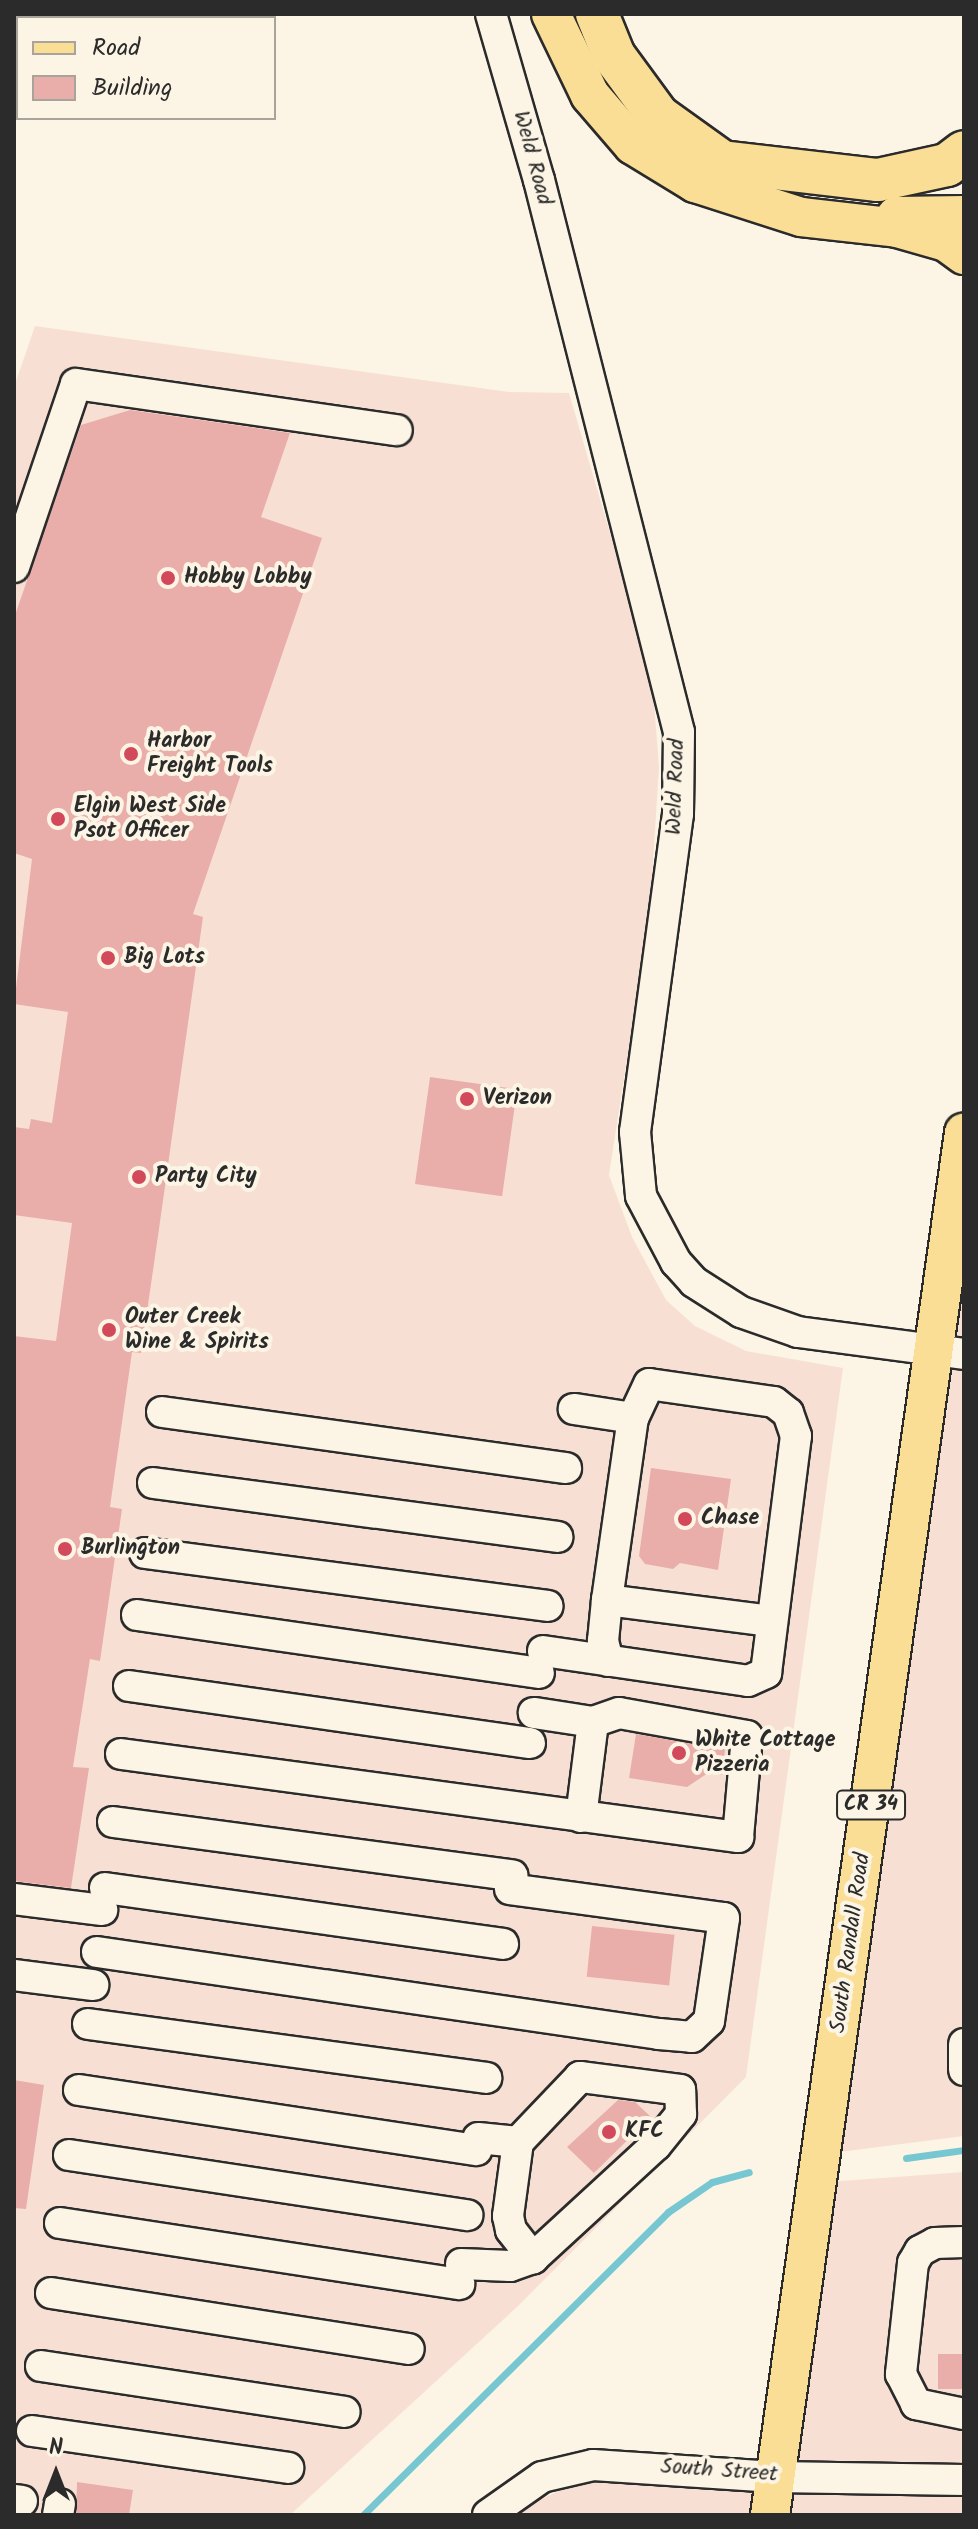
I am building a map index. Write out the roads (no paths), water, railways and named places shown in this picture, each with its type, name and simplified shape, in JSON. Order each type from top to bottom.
[{"type":"highway","points":[[597,14],[614,56],[658,116],[722,162],[878,180],[947,165],[964,152]]},
{"type":"main road","points":[[551,14],[590,95],[633,145],[695,183],[801,217],[897,228],[946,242],[964,255]]},
{"type":"main road","points":[[801,217],[964,215]]},
{"type":"main road","name":"South Randall Road","points":[[770,2515],[950,1352],[964,1133]]},
{"type":"street","name":"Weld Road","points":[[491,14],[539,180],[679,732],[678,814],[635,1132],[641,1196],[676,1262],[694,1282],[741,1312],[798,1332],[950,1352]]},
{"type":"street","points":[[14,567],[76,384],[397,430]]},
{"type":"street","points":[[137,1615],[541,1662],[608,1661],[748,1681],[766,1673],[796,1436],[788,1413],[774,1402],[649,1384],[633,1418],[607,1600],[603,1641],[608,1661]]},
{"type":"street","points":[[574,1409],[633,1418]]},
{"type":"street","points":[[162,1412],[566,1468]]},
{"type":"street","points":[[153,1483],[557,1537]]},
{"type":"street","points":[[145,1553],[548,1606]]},
{"type":"street","points":[[607,1600],[772,1621]]},
{"type":"street","points":[[121,1754],[738,1837],[747,1736],[619,1713],[593,1722],[532,1728],[129,1686]]},
{"type":"street","points":[[581,1817],[593,1722]]},
{"type":"street","points":[[97,1952],[692,2037],[709,2021],[724,1918],[511,1882],[113,1822]]},
{"type":"street","points":[[14,1899],[103,1899],[503,1944]]},
{"type":"street","points":[[14,1975],[93,1985]]},
{"type":"street","points":[[88,2024],[486,2078]]},
{"type":"street","points":[[964,2044],[964,2070]]},
{"type":"street","points":[[60,2223],[460,2274],[510,2266],[533,2258],[656,2145],[681,2114],[680,2090],[580,2077],[518,2142],[508,2216],[511,2230],[533,2258]]},
{"type":"street","points":[[79,2090],[477,2144],[518,2142]]},
{"type":"street","points":[[69,2155],[468,2215]]},
{"type":"street","points":[[949,2243],[920,2251],[913,2263],[901,2374],[916,2404],[964,2414]]},
{"type":"street","points":[[51,2293],[409,2349]]},
{"type":"street","points":[[41,2366],[345,2412]]},
{"type":"street","points":[[32,2431],[288,2468]]},
{"type":"street","name":"South Street","points":[[488,2515],[542,2477],[593,2465],[775,2477],[964,2480]]},
{"type":"waterway","points":[[906,2158],[964,2150]]},
{"type":"waterway","points":[[363,2515],[668,2212],[712,2182],[749,2172]]},
{"type":"place","name":"Hobby Lobby","points":[[168,578]]},
{"type":"place","name":"Harbor Freight Tools","points":[[131,754]]},
{"type":"place","name":"Elgin West Side Psot Officer","points":[[58,819]]},
{"type":"place","name":"Big Lots","points":[[108,958]]},
{"type":"place","name":"Verizon","points":[[467,1099]]},
{"type":"place","name":"Party City","points":[[139,1177]]},
{"type":"place","name":"Outer Creek Wine & Spirits","points":[[109,1330]]},
{"type":"place","name":"Chase","points":[[685,1519]]},
{"type":"place","name":"Burlington","points":[[65,1549]]},
{"type":"place","name":"White Cottage Pizzeria","points":[[679,1753]]},
{"type":"place","name":"KFC","points":[[609,2132]]}]
